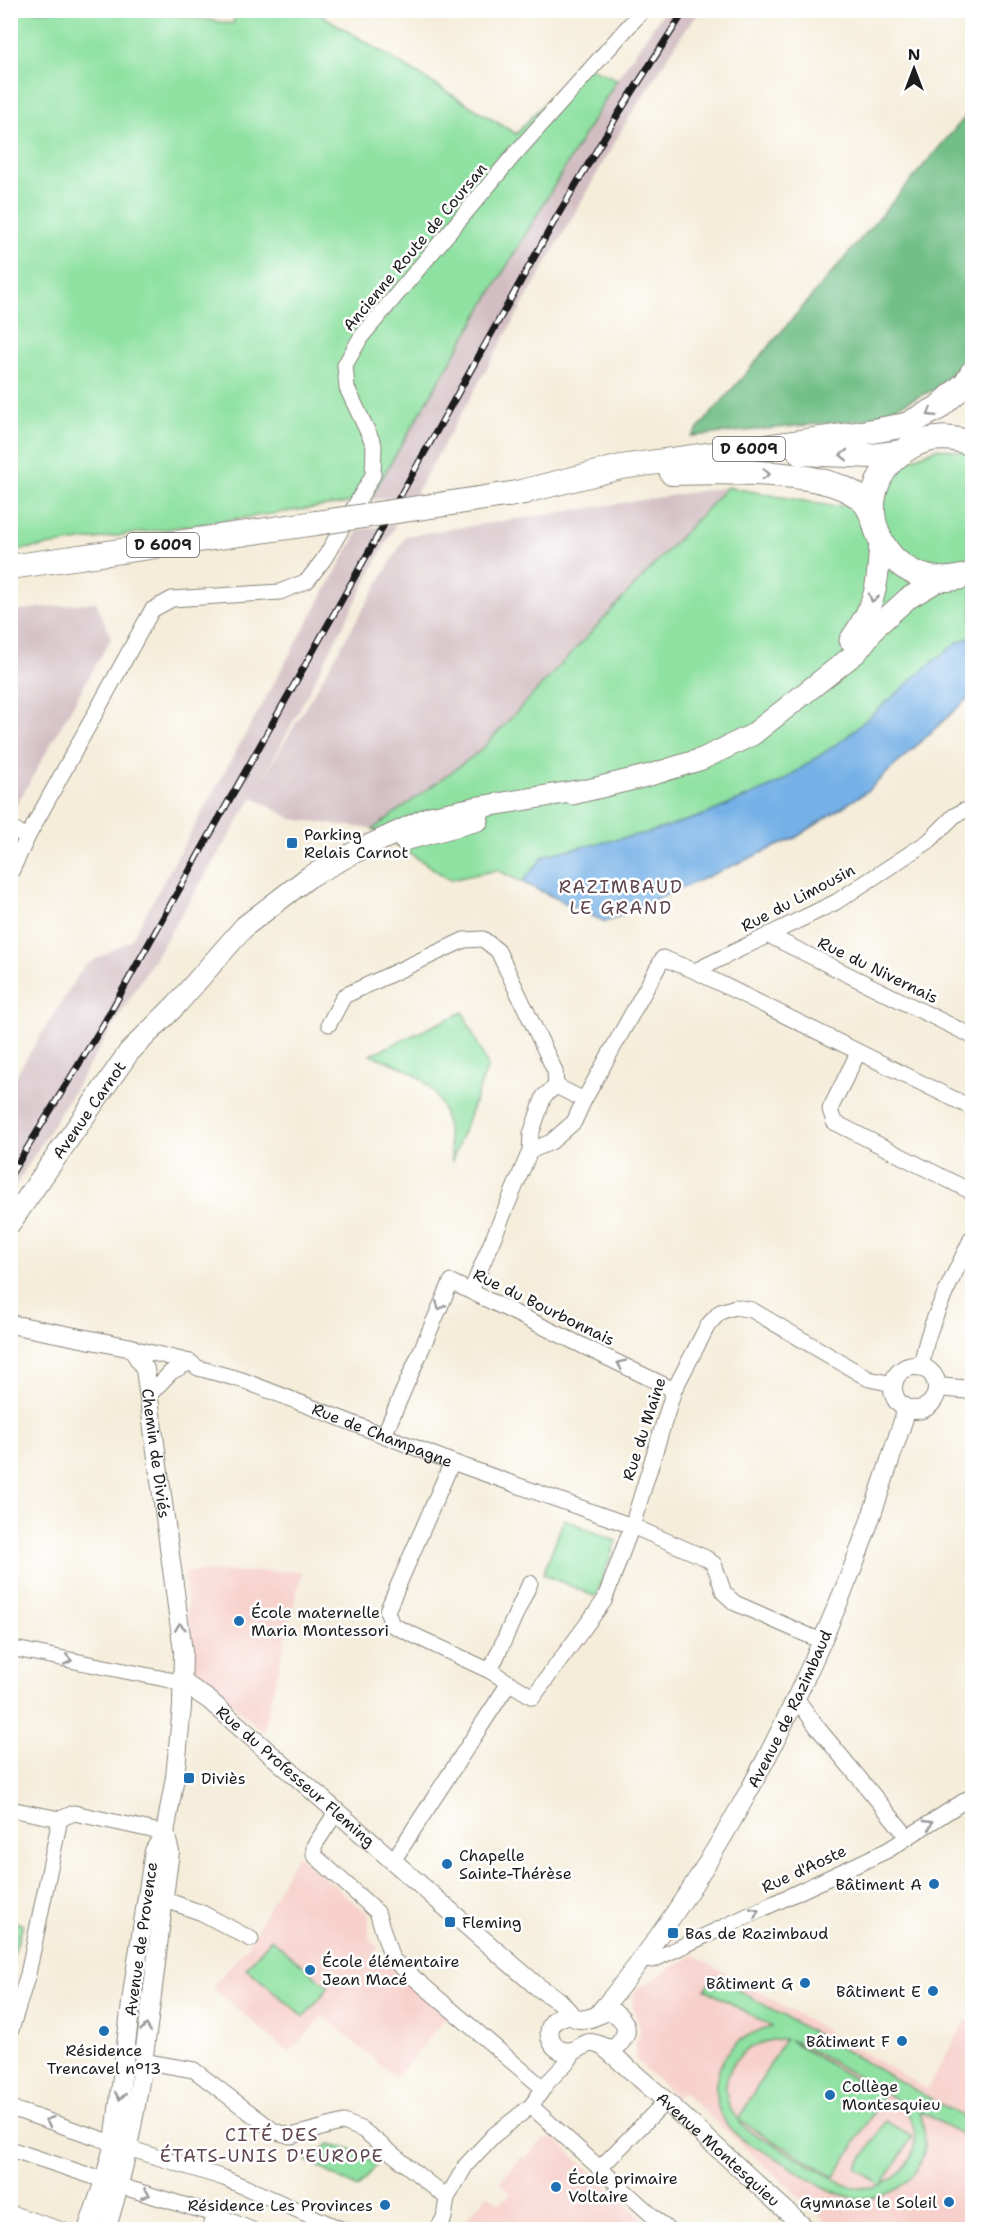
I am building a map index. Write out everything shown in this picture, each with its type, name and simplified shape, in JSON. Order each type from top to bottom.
[{"type":"main road","name":"D 6009","points":[[508,495],[621,467],[861,434],[906,425],[938,408],[966,383],[972,373]]},
{"type":"main road","points":[[819,682],[863,621],[874,599],[879,570],[875,492],[880,478],[902,452],[927,440],[962,441],[965,431],[972,424]]},
{"type":"main road","name":"D 6009","points":[[10,567],[508,495],[645,474],[709,461],[796,453],[873,456],[902,452]]},
{"type":"main road","name":"D 6009","points":[[645,474],[724,473],[812,479],[837,486],[859,498],[865,503],[877,529]]},
{"type":"main road","points":[[877,529],[890,555],[906,569],[926,578],[939,580],[950,580],[972,574]]},
{"type":"main road","name":"Avenue Carnot","points":[[10,1223],[129,1052],[176,1005],[245,926],[309,877],[357,851],[430,817],[583,790],[650,775],[702,759],[752,735],[857,652],[877,626],[907,599],[939,580]]},
{"type":"street","name":"Ancienne Route de Coursan","points":[[10,874],[28,836],[152,610],[172,599],[280,592],[307,581],[324,559],[373,475],[374,445],[347,388],[345,365],[361,337],[514,155],[643,10]]},
{"type":"street","name":"Rue du Limousin","points":[[695,971],[836,902],[929,841],[954,816],[963,811],[972,811]]},
{"type":"street","points":[[10,829],[28,836]]},
{"type":"street","name":"Rue du Nivernais","points":[[768,935],[972,1036]]},
{"type":"street","points":[[328,1024],[344,996],[464,940],[483,939],[498,951],[555,1071],[556,1086]]},
{"type":"street","points":[[530,1151],[551,1142],[574,1122],[663,958],[695,971],[972,1108]]},
{"type":"street","points":[[858,1053],[830,1109],[834,1122],[972,1192]]},
{"type":"street","points":[[556,1086],[584,1100]]},
{"type":"street","points":[[471,1291],[530,1151],[531,1134],[544,1096],[556,1086]]},
{"type":"street","points":[[922,1368],[923,1351],[930,1331],[972,1237]]},
{"type":"street","name":"Rue du Bourbonnais","points":[[384,1435],[451,1282],[674,1390]]},
{"type":"street","name":"Rue du Maine","points":[[509,1683],[533,1698],[604,1601],[632,1526],[674,1390],[708,1325],[720,1312],[735,1307],[753,1310],[868,1379],[893,1384]]},
{"type":"street","points":[[10,1324],[132,1348]]},
{"type":"street","name":"Rue de Champagne","points":[[132,1348],[190,1362],[198,1368],[242,1380],[452,1462],[632,1526],[706,1558],[714,1564],[724,1593],[735,1603],[821,1641]]},
{"type":"street","name":"Chemin de Diviés","points":[[132,1348],[145,1369],[150,1395],[183,1651],[182,1685]]},
{"type":"street","points":[[150,1395],[171,1372],[190,1362]]},
{"type":"street","points":[[915,1366],[922,1368],[932,1375],[937,1387],[933,1401],[928,1406],[914,1410],[907,1409],[897,1402],[893,1384],[901,1371],[915,1366]]},
{"type":"street","points":[[937,1387],[972,1390]]},
{"type":"street","name":"Avenue de Razimbaud","points":[[599,2013],[644,1959],[739,1810],[787,1719],[849,1575],[907,1409]]},
{"type":"street","points":[[393,1861],[509,1683],[490,1671],[392,1624],[387,1611],[452,1462]]},
{"type":"street","points":[[490,1671],[530,1583]]},
{"type":"street","name":"Rue du Professeur Fleming","points":[[10,1648],[187,1685],[209,1700],[538,1987],[559,2001],[571,2015]]},
{"type":"street","points":[[10,1809],[60,1820],[74,1813],[165,1833],[175,1778],[182,1685]]},
{"type":"street","points":[[796,1698],[817,1727],[907,1836]]},
{"type":"street","points":[[787,1719],[817,1727]]},
{"type":"street","name":"Rue d'Aoste","points":[[644,1959],[653,1960],[888,1850],[972,1796]]},
{"type":"street","points":[[337,1810],[314,1846],[314,1855],[377,1912],[392,1959],[546,2085]]},
{"type":"street","points":[[10,2033],[28,1974],[60,1820]]},
{"type":"street","name":"Avenue de Provence","points":[[106,2229],[112,2183],[142,2061],[170,1852],[165,1833]]},
{"type":"street","name":"Avenue de Provence","points":[[121,2146],[133,1987],[154,1851],[165,1833]]},
{"type":"street","points":[[163,1899],[202,1913],[251,1939]]},
{"type":"street","points":[[619,2015],[623,1985]]},
{"type":"street","name":"Rue du Professeur Fleming","points":[[538,1987],[548,2006],[552,2024],[549,2033],[555,2047]]},
{"type":"street","points":[[436,2229],[444,2218],[447,2198],[466,2165],[487,2143],[531,2106],[574,2052],[587,2043],[613,2046],[626,2035],[626,2026],[619,2015],[610,2011],[590,2018],[579,2019],[571,2015],[560,2017],[552,2024]]},
{"type":"street","name":"Avenue Montesquieu","points":[[613,2046],[629,2068],[807,2229]]},
{"type":"street","points":[[546,2085],[557,2058],[555,2047]]},
{"type":"street","points":[[555,2047],[566,2052],[574,2052]]},
{"type":"street","points":[[142,2061],[194,2070],[274,2131],[291,2136],[344,2122],[363,2130],[447,2198]]},
{"type":"street","points":[[599,2169],[666,2101]]},
{"type":"street","points":[[531,2106],[668,2229]]},
{"type":"street","points":[[10,2108],[243,2185],[343,2229]]},
{"type":"street","points":[[10,2149],[214,2214],[252,2229]]},
{"type":"street","name":"Avenue de Provence","points":[[87,2229],[112,2183]]},
{"type":"street","points":[[10,2213],[28,2224],[62,2229]]},
{"type":"street","points":[[209,2229],[214,2214]]},
{"type":"shaded area","points":[[664,11],[700,11],[683,33],[625,124],[415,495],[369,500],[617,79]]},
{"type":"shaded area","points":[[727,487],[480,751],[373,829],[292,819],[253,797],[11,1193],[11,1083],[84,966],[131,940],[359,530],[396,524],[262,781],[406,536]]},
{"type":"shaded area","points":[[96,602],[111,638],[17,804],[11,802],[11,611]]},
{"type":"shaded area","name":"École maternelle Maria Montessori","points":[[302,1571],[263,1732],[193,1670],[184,1572]]},
{"type":"shaded area","name":"École élémentaire Jean Macé","points":[[297,1854],[369,1915],[369,1938],[379,1947],[374,1954],[447,2016],[396,2078],[323,2016],[289,2053],[212,1987],[248,1946]]},
{"type":"shaded area","name":"Collège Montesquieu","points":[[694,1955],[927,2089],[965,2021],[972,2021],[972,2229],[835,2229],[683,2092],[677,2098],[636,2060],[635,2045],[640,2028],[633,2007],[634,1993],[638,1988]]},
{"type":"shaded area","name":"École primaire Voltaire","points":[[544,2139],[555,2139],[654,2229],[457,2229],[488,2194],[500,2204],[511,2193],[499,2182],[522,2157],[525,2159]]},
{"type":"green space","points":[[10,11],[152,11],[233,24],[235,11],[315,11],[516,134],[581,64],[617,79],[369,500],[11,551]]},
{"type":"green space","points":[[972,109],[972,349],[969,356],[935,389],[870,419],[692,436]]},
{"type":"green space","points":[[939,448],[972,454],[972,704],[967,699],[866,792],[795,838],[605,922],[497,870],[450,880],[373,829],[480,751],[727,487],[831,506],[883,504],[891,481],[902,467],[909,461]]},
{"type":"green space","points":[[463,1012],[488,1066],[452,1161],[445,1119],[435,1095],[420,1078],[411,1072],[370,1055]]},
{"type":"green space","points":[[564,1519],[616,1541],[596,1597],[543,1574]]},
{"type":"green space","points":[[10,1920],[23,1925],[11,1962]]},
{"type":"green space","points":[[271,1939],[329,1987],[304,2017],[246,1968]]},
{"type":"green space","points":[[713,1976],[972,2122],[972,2131],[968,2138],[920,2111],[925,2147],[922,2160],[907,2181],[885,2195],[872,2198],[846,2196],[820,2185],[743,2140],[722,2117],[717,2103],[716,2088],[724,2059],[741,2040],[755,2032],[772,2027],[705,1989]],"holes":[[[785,2039],[738,2120],[727,2099],[726,2084],[730,2070],[739,2057],[751,2048],[766,2041]],[[789,2040],[888,2094],[907,2112],[912,2124],[915,2136],[911,2157],[893,2179],[883,2184],[912,2137],[886,2121],[856,2168],[881,2185],[863,2188],[845,2185],[746,2129],[739,2121],[835,2177],[883,2096]]]},
{"type":"green space","points":[[329,2144],[356,2150],[377,2165],[358,2188],[307,2161]]},
{"type":"water","points":[[972,636],[972,704],[967,699],[866,792],[795,838],[605,922],[522,882],[545,855],[651,832],[707,814],[779,783],[844,739],[929,665],[957,643]]},
{"type":"railway","points":[[10,1176],[103,1025],[559,213],[617,116],[685,10]]},
{"type":"place","name":"Parking Relais Carnot","points":[[292,843]]},
{"type":"place","name":"École maternelle Maria Montessori","points":[[239,1621]]},
{"type":"place","name":"Diviès","points":[[189,1778]]},
{"type":"place","name":"Chapelle Sainte-Thérèse","points":[[447,1864]]},
{"type":"place","name":"Bâtiment A","points":[[934,1884]]},
{"type":"place","name":"Fleming","points":[[450,1922]]},
{"type":"place","name":"Bas de Razimbaud","points":[[673,1933]]},
{"type":"place","name":"École élémentaire Jean Macé","points":[[310,1970]]},
{"type":"place","name":"Bâtiment G","points":[[805,1983]]},
{"type":"place","name":"Bâtiment E","points":[[933,1991]]},
{"type":"place","name":"Résidence Trencavel n°13","points":[[104,2031]]},
{"type":"place","name":"Bâtiment F","points":[[902,2041]]},
{"type":"place","name":"Collège Montesquieu","points":[[830,2095]]},
{"type":"place","name":"École primaire Voltaire","points":[[556,2187]]},
{"type":"place","name":"Gymnase le Soleil","points":[[949,2202]]},
{"type":"place","name":"Résidence Les Provinces","points":[[385,2205]]},
{"type":"district","name":"RAZIMBAUD LE GRAND","points":[[621,897]]},
{"type":"district","name":"CITÉ DES ÉTATS-UNIS D'EUROPE","points":[[272,2145]]}]
